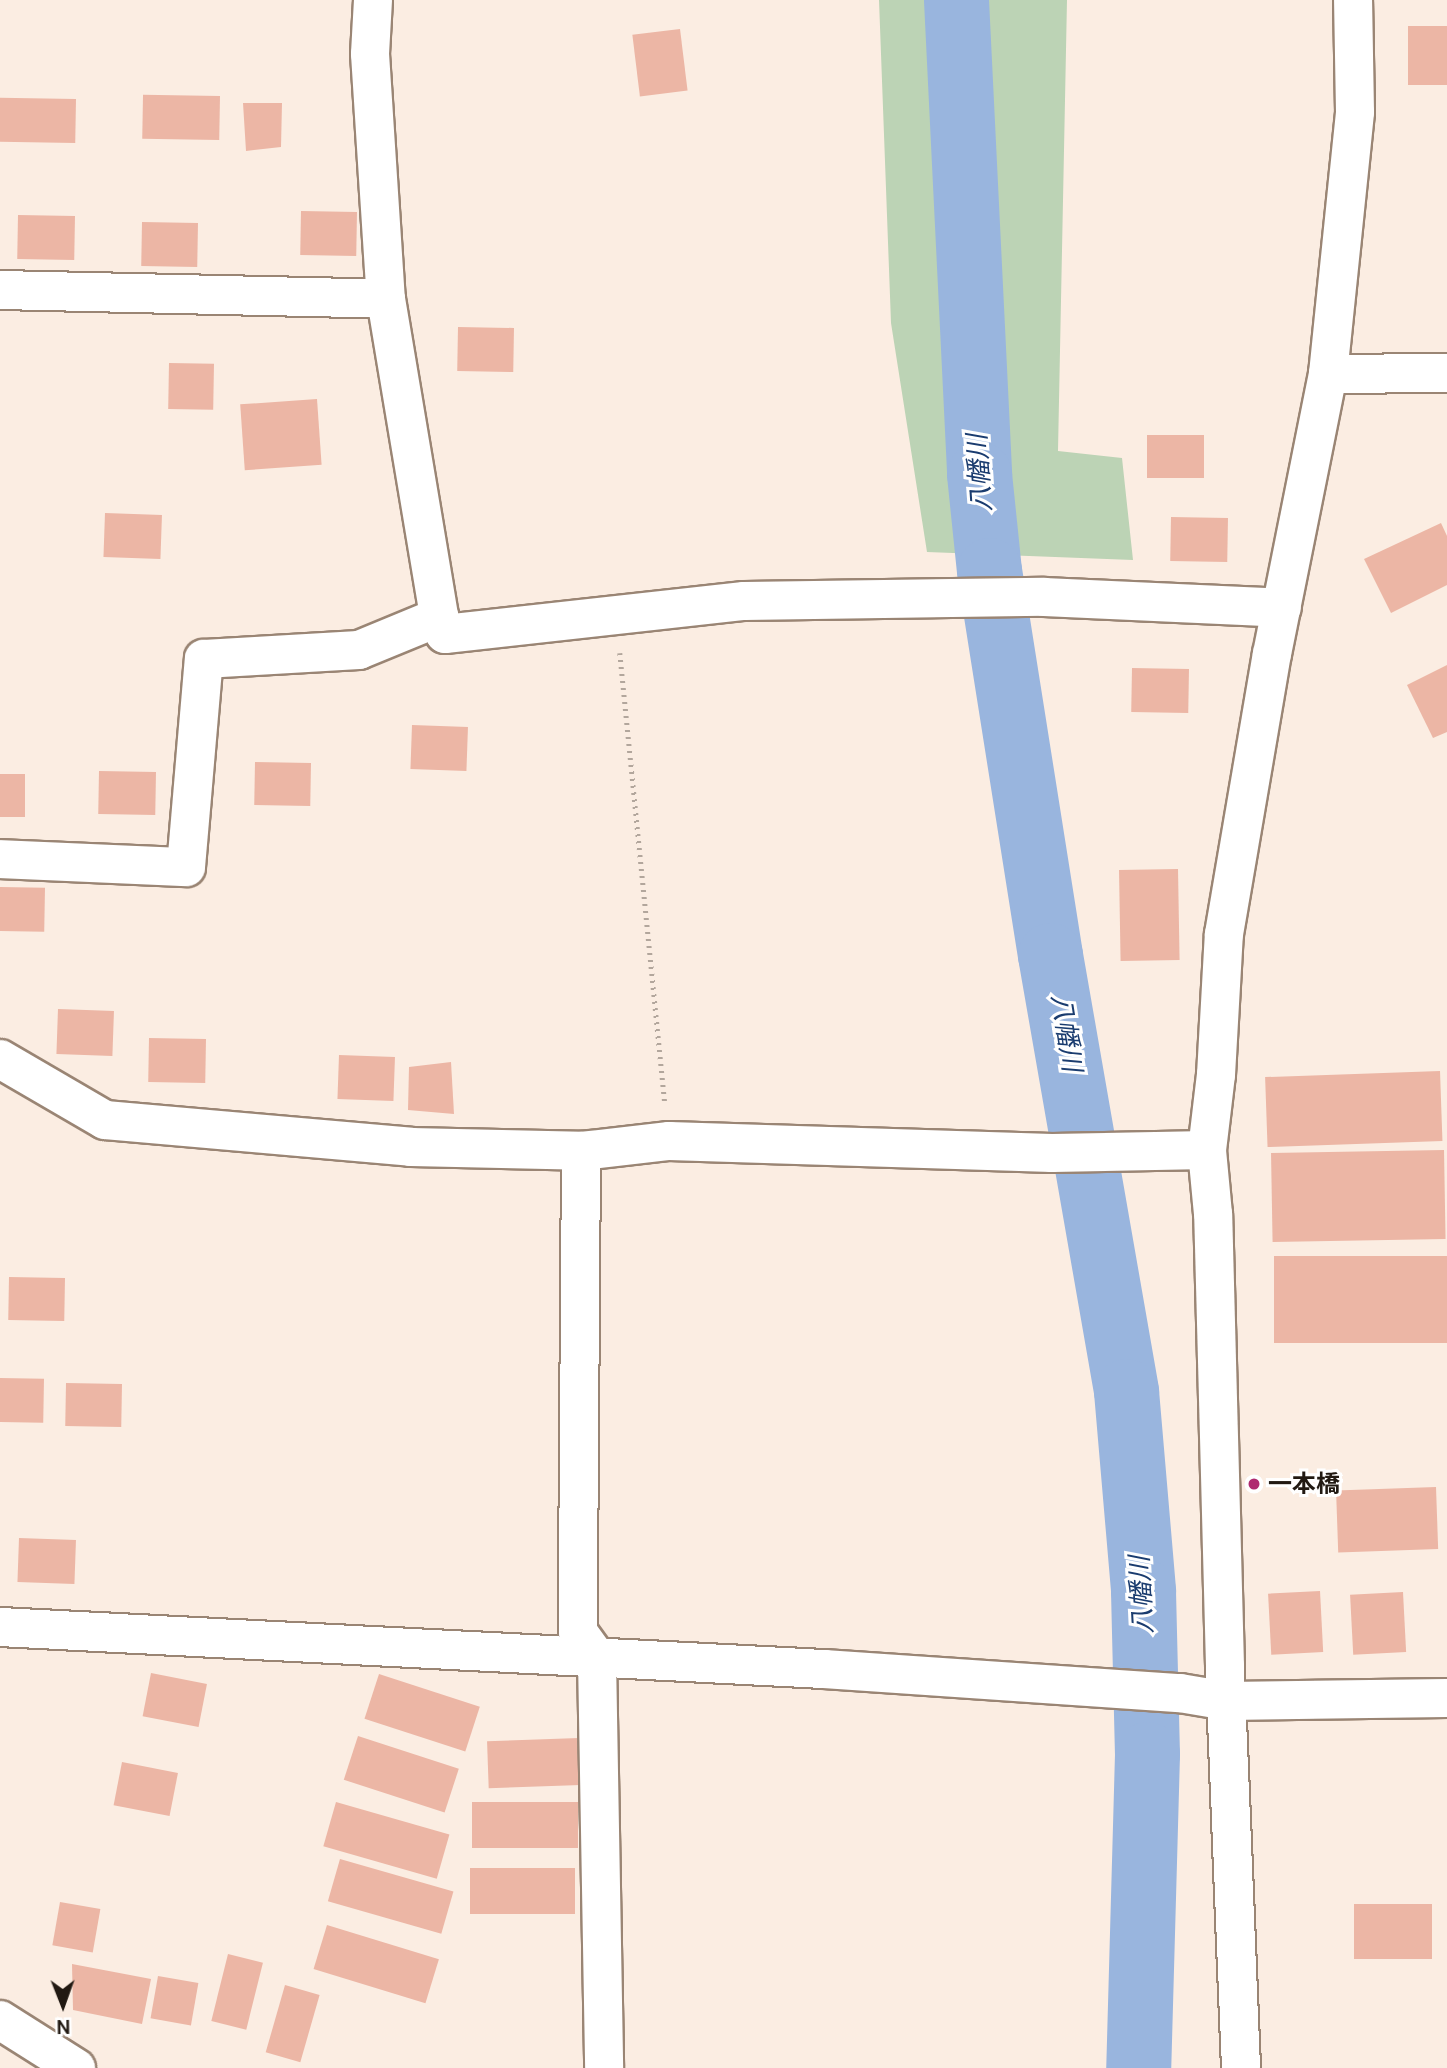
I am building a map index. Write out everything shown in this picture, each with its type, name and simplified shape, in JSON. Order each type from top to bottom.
[{"type":"street","points":[[373,0],[370,54],[386,299],[439,617],[445,634],[744,601],[1044,597],[1282,608]]},
{"type":"street","points":[[1241,2068],[1213,1227],[1207,1150],[1216,1075],[1224,934],[1245,802],[1328,374],[1354,113],[1353,0]]},
{"type":"street","points":[[0,290],[386,299]]},
{"type":"street","points":[[1328,374],[1447,373]]},
{"type":"street","points":[[0,859],[186,867],[204,659],[359,650],[439,617]]},
{"type":"street","points":[[0,1059],[105,1120],[411,1147],[581,1151],[669,1141],[1052,1153],[1207,1150]]},
{"type":"street","points":[[581,1151],[578,1632],[597,1658],[604,2068]]},
{"type":"street","points":[[0,1627],[824,1668],[1180,1693],[1227,1702],[1447,1698]]},
{"type":"street","points":[[0,2020],[76,2068]]},
{"type":"path","points":[[616,614],[669,1141]]},
{"type":"green space","points":[[879,0],[1067,0],[1058,451],[1122,458],[1133,560],[927,552],[891,323]]},
{"type":"building","points":[[1408,26],[1447,26],[1447,85],[1408,85]]},
{"type":"building","points":[[680,29],[688,91],[640,96],[632,35]]},
{"type":"building","points":[[143,95],[220,96],[219,140],[142,139]]},
{"type":"building","points":[[0,98],[76,99],[75,143],[0,142]]},
{"type":"building","points":[[243,103],[282,103],[281,147],[246,151]]},
{"type":"building","points":[[301,211],[357,212],[356,256],[300,255]]},
{"type":"building","points":[[18,215],[75,216],[74,260],[17,259]]},
{"type":"building","points":[[142,222],[198,223],[197,267],[141,266]]},
{"type":"building","points":[[458,327],[514,328],[513,372],[457,371]]},
{"type":"building","points":[[169,363],[214,364],[213,410],[168,409]]},
{"type":"building","points":[[317,399],[322,465],[245,470],[240,404]]},
{"type":"building","points":[[1147,435],[1204,435],[1204,478],[1147,478]]},
{"type":"building","points":[[105,513],[162,515],[160,559],[103,557]]},
{"type":"building","points":[[1171,517],[1228,518],[1227,562],[1170,561]]},
{"type":"building","points":[[1441,523],[1447,536],[1447,585],[1391,613],[1364,559]]},
{"type":"building","points":[[1447,665],[1447,732],[1433,738],[1407,685]]},
{"type":"building","points":[[1132,668],[1189,669],[1188,713],[1131,712]]},
{"type":"building","points":[[412,725],[468,727],[466,771],[410,769]]},
{"type":"building","points":[[255,762],[311,763],[310,806],[254,805]]},
{"type":"building","points":[[99,771],[156,772],[155,815],[98,814]]},
{"type":"building","points":[[0,774],[25,774],[25,817],[0,817]]},
{"type":"building","points":[[1178,869],[1180,960],[1121,961],[1119,870]]},
{"type":"building","points":[[0,887],[45,888],[44,932],[0,931]]},
{"type":"building","points":[[58,1009],[114,1011],[112,1056],[56,1054]]},
{"type":"building","points":[[149,1038],[206,1039],[205,1083],[148,1082]]},
{"type":"building","points":[[339,1055],[395,1057],[393,1101],[337,1099]]},
{"type":"building","points":[[451,1062],[454,1114],[408,1110],[409,1067]]},
{"type":"building","points":[[1440,1071],[1442,1141],[1268,1147],[1265,1077]]},
{"type":"building","points":[[1444,1150],[1446,1239],[1273,1242],[1271,1153]]},
{"type":"building","points":[[1274,1256],[1447,1256],[1447,1343],[1274,1343]]},
{"type":"building","points":[[9,1277],[65,1278],[64,1321],[8,1320]]},
{"type":"building","points":[[0,1378],[44,1379],[43,1423],[0,1422]]},
{"type":"building","points":[[66,1383],[122,1384],[121,1427],[65,1426]]},
{"type":"building","points":[[1436,1487],[1438,1549],[1338,1552],[1336,1490]]},
{"type":"building","points":[[19,1538],[76,1540],[74,1584],[17,1582]]},
{"type":"building","points":[[1320,1591],[1323,1652],[1271,1655],[1268,1594]]},
{"type":"building","points":[[1403,1592],[1406,1652],[1353,1655],[1350,1595]]},
{"type":"building","points":[[151,1673],[207,1684],[199,1727],[143,1716]]},
{"type":"building","points":[[379,1674],[480,1707],[465,1751],[364,1719]]},
{"type":"building","points":[[358,1736],[459,1769],[445,1813],[344,1780]]},
{"type":"building","points":[[579,1738],[581,1785],[489,1788],[487,1741]]},
{"type":"building","points":[[122,1762],[178,1773],[170,1816],[114,1805]]},
{"type":"building","points":[[336,1802],[449,1835],[437,1879],[323,1846]]},
{"type":"building","points":[[472,1802],[578,1802],[578,1848],[472,1848]]},
{"type":"building","points":[[340,1859],[453,1892],[441,1934],[328,1901]]},
{"type":"building","points":[[470,1868],[575,1868],[575,1914],[470,1914]]},
{"type":"building","points":[[60,1902],[100,1909],[93,1952],[52,1945]]},
{"type":"building","points":[[1354,1904],[1432,1904],[1432,1959],[1354,1959]]},
{"type":"building","points":[[327,1925],[439,1959],[425,2003],[314,1969]]},
{"type":"building","points":[[228,1954],[263,1963],[246,2030],[211,2021]]},
{"type":"building","points":[[72,1964],[151,1979],[142,2024],[73,2010]]},
{"type":"building","points":[[158,1976],[198,1983],[191,2025],[151,2018]]},
{"type":"building","points":[[285,1985],[320,1995],[300,2062],[266,2052]]},
{"type":"waterway","name":"八幡川","points":[[956,0],[979,474],[989,570],[1050,955],[1126,1391],[1143,1591],[1147,1754],[1138,2068]]},
{"type":"place","name":"一本橋","points":[[1254,1484]]}]
